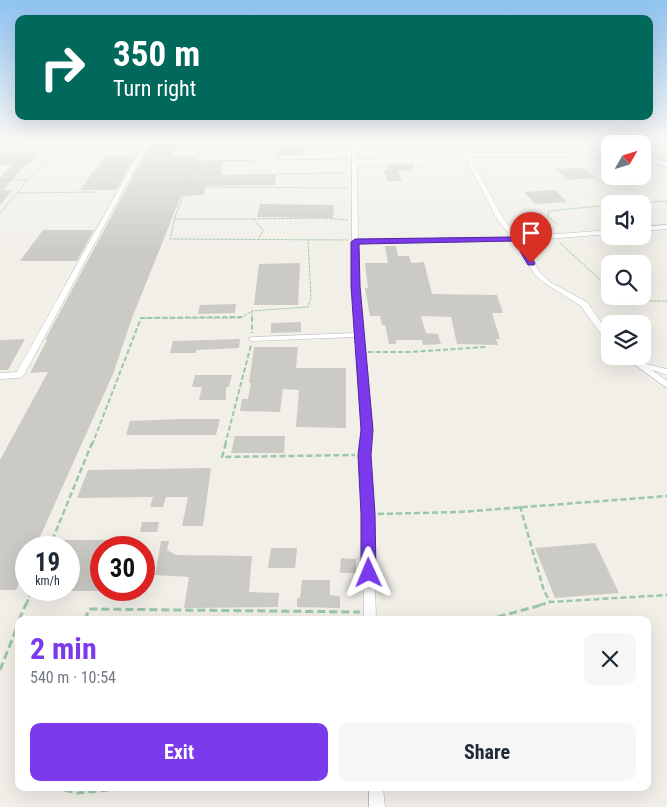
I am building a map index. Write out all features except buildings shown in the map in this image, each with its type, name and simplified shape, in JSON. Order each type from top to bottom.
[{"type":"street","points":[[0,376],[20,375],[127,178]]},
{"type":"street","points":[[355,178],[353,221],[355,286],[367,430],[364,455],[368,514],[369,616]]},
{"type":"street","points":[[478,178],[500,219],[516,239],[538,275],[584,304],[601,328]]},
{"type":"street","points":[[651,229],[667,228]]},
{"type":"street","points":[[355,241],[516,239],[601,233]]},
{"type":"street","points":[[252,339],[359,335]]},
{"type":"street","points":[[639,365],[667,385]]},
{"type":"street","points":[[648,365],[667,372]]},
{"type":"street","points":[[376,791],[376,807]]},
{"type":"path","points":[[0,213],[29,178]]},
{"type":"path","points":[[190,178],[174,219],[170,239],[355,241]]},
{"type":"path","points":[[0,180],[27,180]]},
{"type":"path","points":[[186,187],[355,188]]},
{"type":"path","points":[[17,193],[97,192]]},
{"type":"path","points":[[651,202],[667,201]]},
{"type":"path","points":[[558,225],[548,216],[549,211],[601,205]]},
{"type":"path","points":[[174,219],[323,218],[353,221]]},
{"type":"path","points":[[253,219],[263,230],[259,239]]},
{"type":"path","points":[[552,236],[601,281]]},
{"type":"path","points":[[54,536],[141,318],[241,318],[252,311],[308,307],[311,298],[308,240]]},
{"type":"path","points":[[651,301],[667,301]]},
{"type":"path","points":[[252,311],[252,339],[222,457],[364,455]]},
{"type":"path","points":[[361,352],[409,352],[486,347]]},
{"type":"path","points":[[368,514],[460,512],[667,496]]},
{"type":"path","points":[[520,506],[544,591],[550,602]]},
{"type":"path","points":[[500,616],[550,602],[667,595]]},
{"type":"path","points":[[21,616],[27,601]]},
{"type":"path","points":[[86,616],[89,609],[369,616]]},
{"type":"path","points":[[0,670],[15,631]]},
{"type":"path","points":[[68,791],[78,793],[99,791]]},
{"type":"route","points":[[369,573],[364,455],[367,430],[359,335],[360,324],[355,286],[355,242],[516,239],[531,263]]}]
